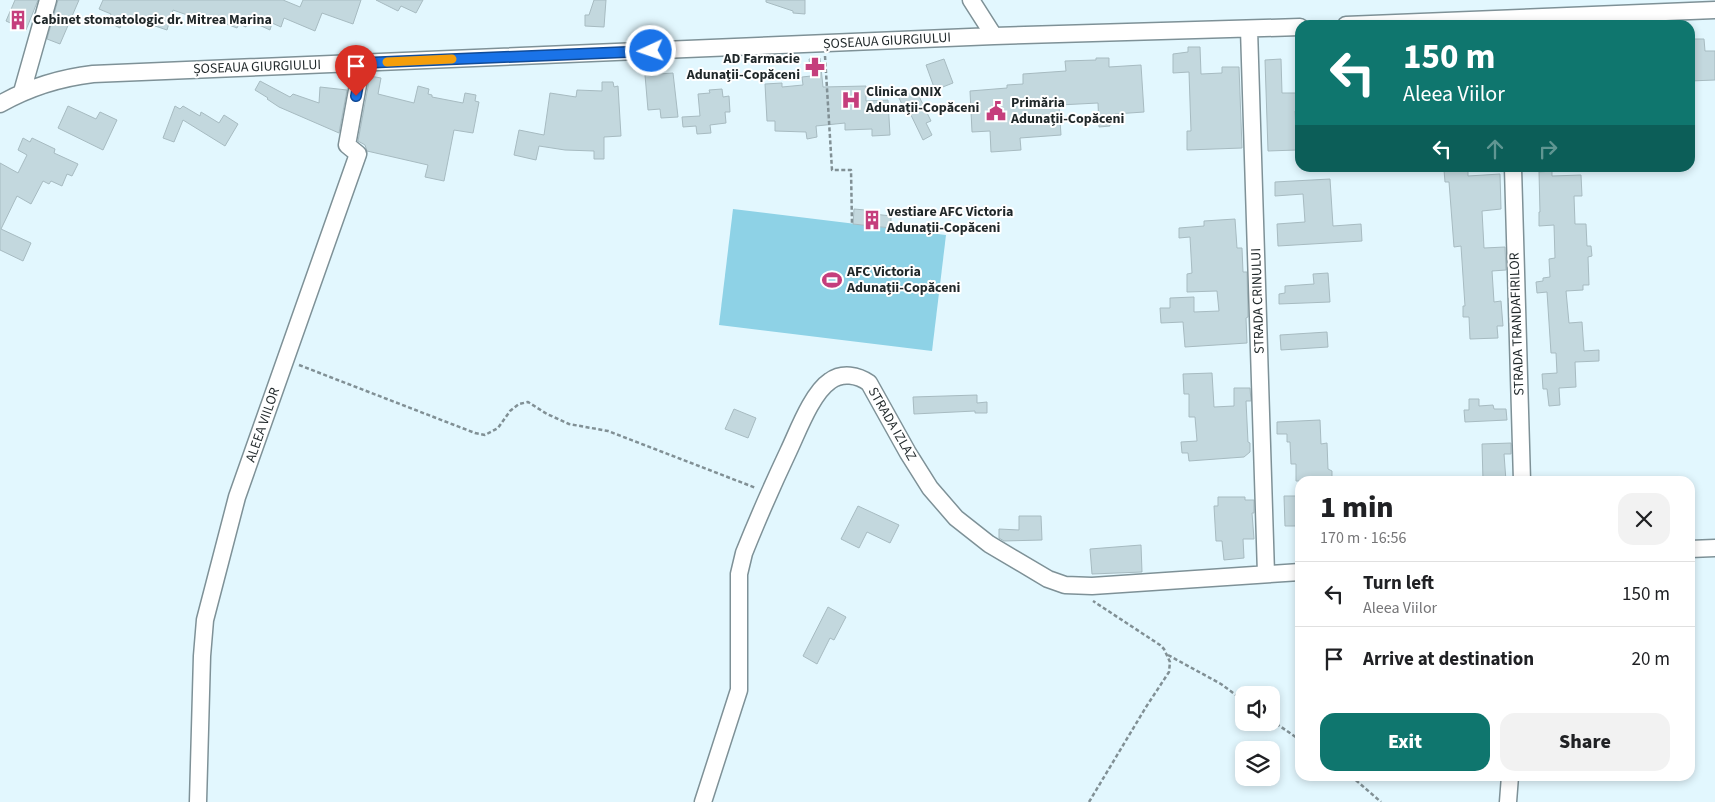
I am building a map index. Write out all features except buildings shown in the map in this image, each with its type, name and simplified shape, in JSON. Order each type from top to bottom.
[{"type":"street","points":[[22,92],[48,0]]},
{"type":"street","points":[[971,0],[994,36]]},
{"type":"street","points":[[1543,20],[1715,10]]},
{"type":"street","name":"ȘOSEAUA GIURGIULUI","points":[[0,104],[22,92],[54,80],[93,74],[994,36],[1295,27]]},
{"type":"street","name":"STRADA CRINULUI","points":[[1249,29],[1266,574]]},
{"type":"street","name":"ALEEA VIILOR","points":[[198,802],[202,656],[205,620],[237,497],[358,154],[347,145],[362,63]]},
{"type":"street","name":"STRADA TRANDAFIRILOR","points":[[1513,172],[1522,476]]},
{"type":"street","name":"STRADA IZLAZ","points":[[703,802],[739,690],[739,574],[744,552],[804,417],[827,383],[833,379],[844,375],[854,376],[863,379],[871,385],[930,488],[956,518],[989,544],[1048,579],[1065,584],[1092,586],[1295,572]]},
{"type":"street","points":[[1695,549],[1715,548]]},
{"type":"street","points":[[1508,802],[1510,781]]},
{"type":"path","points":[[825,44],[832,170],[851,170],[852,224]]},
{"type":"path","points":[[286,360],[475,433],[485,435],[498,428],[510,411],[518,404],[528,402],[547,414],[569,424],[608,431],[769,493]]},
{"type":"path","points":[[1088,598],[1111,611],[1160,646],[1168,655],[1235,694]]},
{"type":"path","points":[[1089,802],[1146,707],[1167,677],[1170,668],[1168,655]]},
{"type":"path","points":[[1280,726],[1295,737]]},
{"type":"path","points":[[1356,781],[1380,802]]},
{"type":"shaded area","name":"AFC Victoria Adunații-Copăceni","points":[[733,209],[946,235],[932,351],[719,325]]},
{"type":"slow traffic","points":[[387,62],[452,59]]},
{"type":"place","name":"Cabinet stomatologic dr. Mitrea Marina","points":[[18,20]]},
{"type":"place","name":"AD Farmacie Adunații-Copăceni","points":[[815,67]]},
{"type":"place","name":"Clinica ONIX Adunații-Copăceni","points":[[851,100]]},
{"type":"place","name":"Primăria Adunații-Copăceni","points":[[996,111]]},
{"type":"place","name":"vestiare AFC Victoria Adunații-Copăceni","points":[[872,220]]},
{"type":"place","name":"AFC Victoria Adunații-Copăceni","points":[[832,280]]},
{"type":"route","points":[[356,96],[362,63],[651,51]]}]
